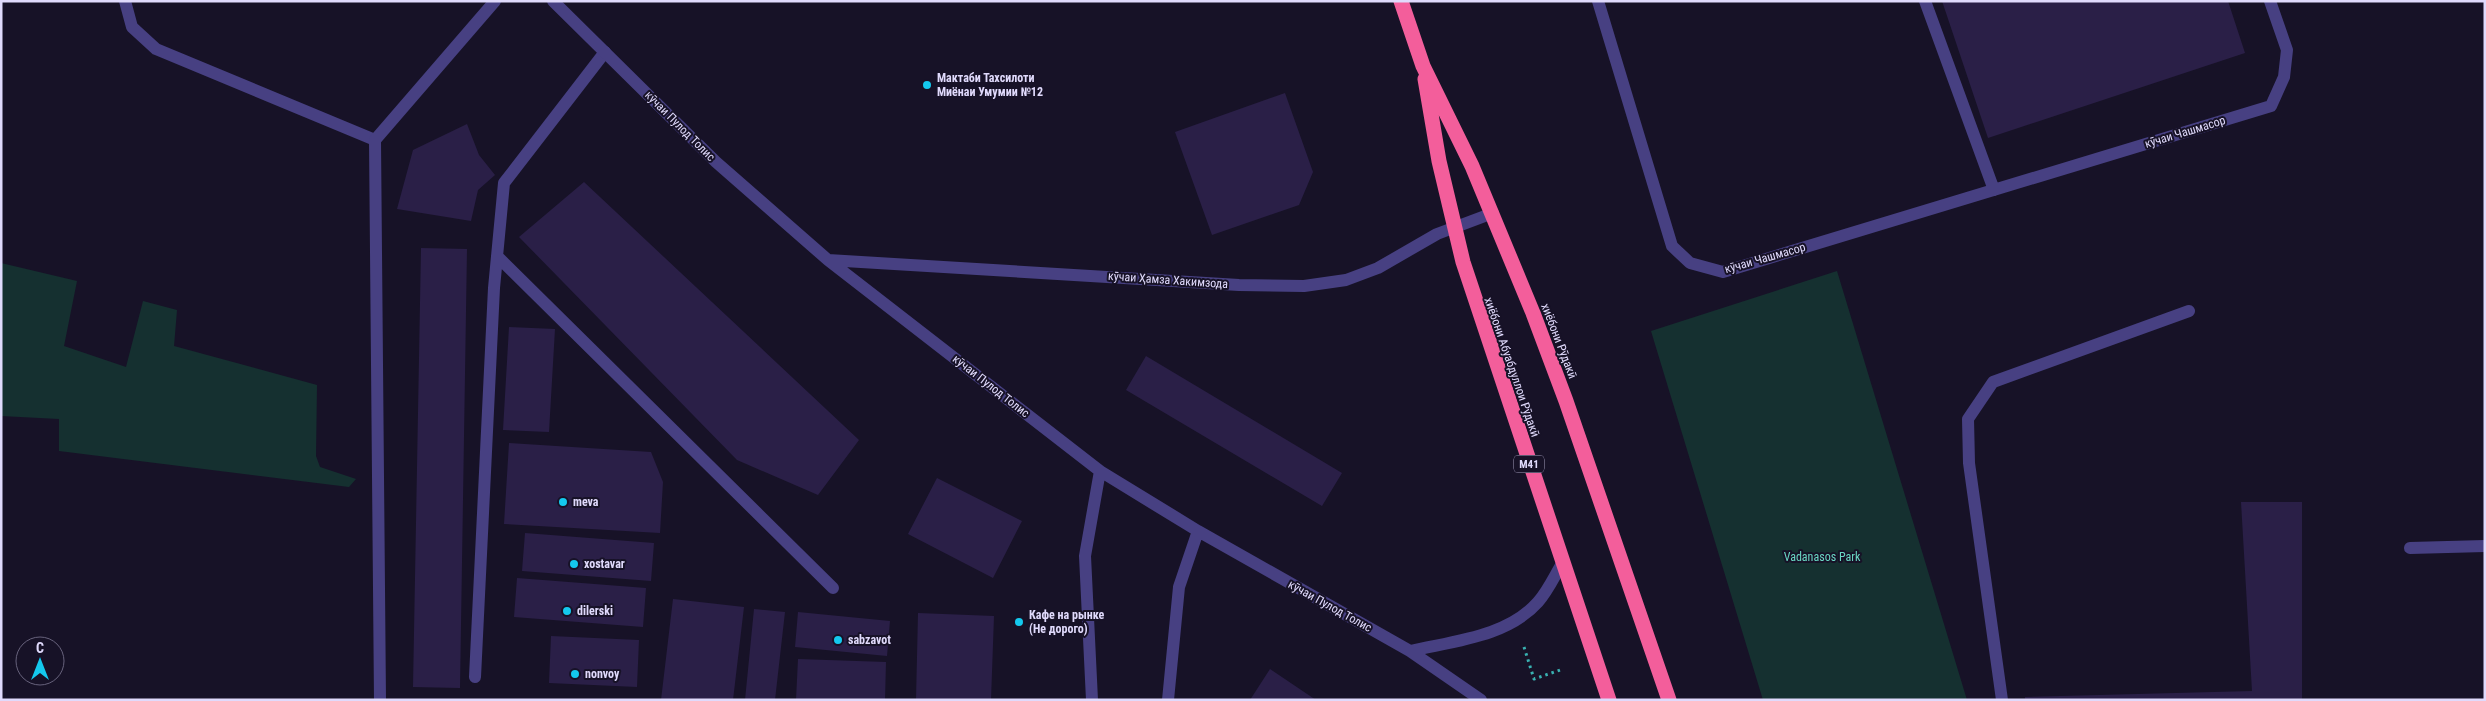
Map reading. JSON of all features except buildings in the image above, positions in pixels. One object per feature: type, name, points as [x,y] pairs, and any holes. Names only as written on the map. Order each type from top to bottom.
[{"type":"highway","name":"хиёбони Рӯдакӣ","points":[[1401,1],[1423,66],[1451,119],[1493,213],[1566,400],[1669,700]]},
{"type":"highway","name":"хиёбони Абуабдуллои Рӯдакӣ","points":[[1423,66],[1439,161],[1474,301],[1610,700]]},
{"type":"street","points":[[125,1],[132,27],[156,49],[374,140]]},
{"type":"street","points":[[380,700],[374,140],[495,1]]},
{"type":"street","name":"кӯчаи Пулод Толис","points":[[553,1],[716,162],[828,260],[1100,471],[1198,531],[1410,651],[1481,700]]},
{"type":"street","name":"кӯчаи Чашмасор","points":[[1598,1],[1672,246],[1690,263],[1723,272],[2271,106],[2284,77],[2287,50],[2270,1]]},
{"type":"street","points":[[1925,1],[1994,190]]},
{"type":"street","points":[[474,677],[497,256],[504,182],[605,52]]},
{"type":"street","name":"кӯчаи Ҳамза Хакимзода","points":[[828,260],[1239,285],[1304,286],[1346,280],[1378,268],[1417,245],[1454,227],[1493,213]]},
{"type":"street","points":[[497,256],[833,588]]},
{"type":"street","points":[[2002,700],[1969,463],[1968,419],[1993,382],[2189,311]]},
{"type":"street","points":[[1092,700],[1085,556],[1100,471]]},
{"type":"street","points":[[1168,700],[1178,587],[1198,531]]},
{"type":"street","points":[[2410,548],[2485,546]]},
{"type":"street","points":[[1410,651],[1482,634],[1516,620],[1539,600],[1563,562]]},
{"type":"path","points":[[1523,642],[1534,679],[1563,669]]},
{"type":"green space","points":[[1,263],[77,281],[64,346],[126,367],[143,301],[177,310],[174,346],[317,385],[316,456],[320,467],[356,479],[349,487],[59,451],[59,419],[1,416]]},
{"type":"green space","name":"Vadanasos Park","points":[[1837,271],[1967,700],[1763,700],[1651,331]]},
{"type":"place","name":"Мактаби Тахсилоти Миёнаи Умумии №12","points":[[927,85]]},
{"type":"place","name":"meva","points":[[563,502]]},
{"type":"place","name":"xostavar","points":[[574,564]]},
{"type":"place","name":"dilerski","points":[[567,611]]},
{"type":"place","name":"Кафе на рынке (Не дорого)","points":[[1019,622]]},
{"type":"place","name":"sabzavot","points":[[838,640]]},
{"type":"place","name":"nonvoy","points":[[575,674]]}]
